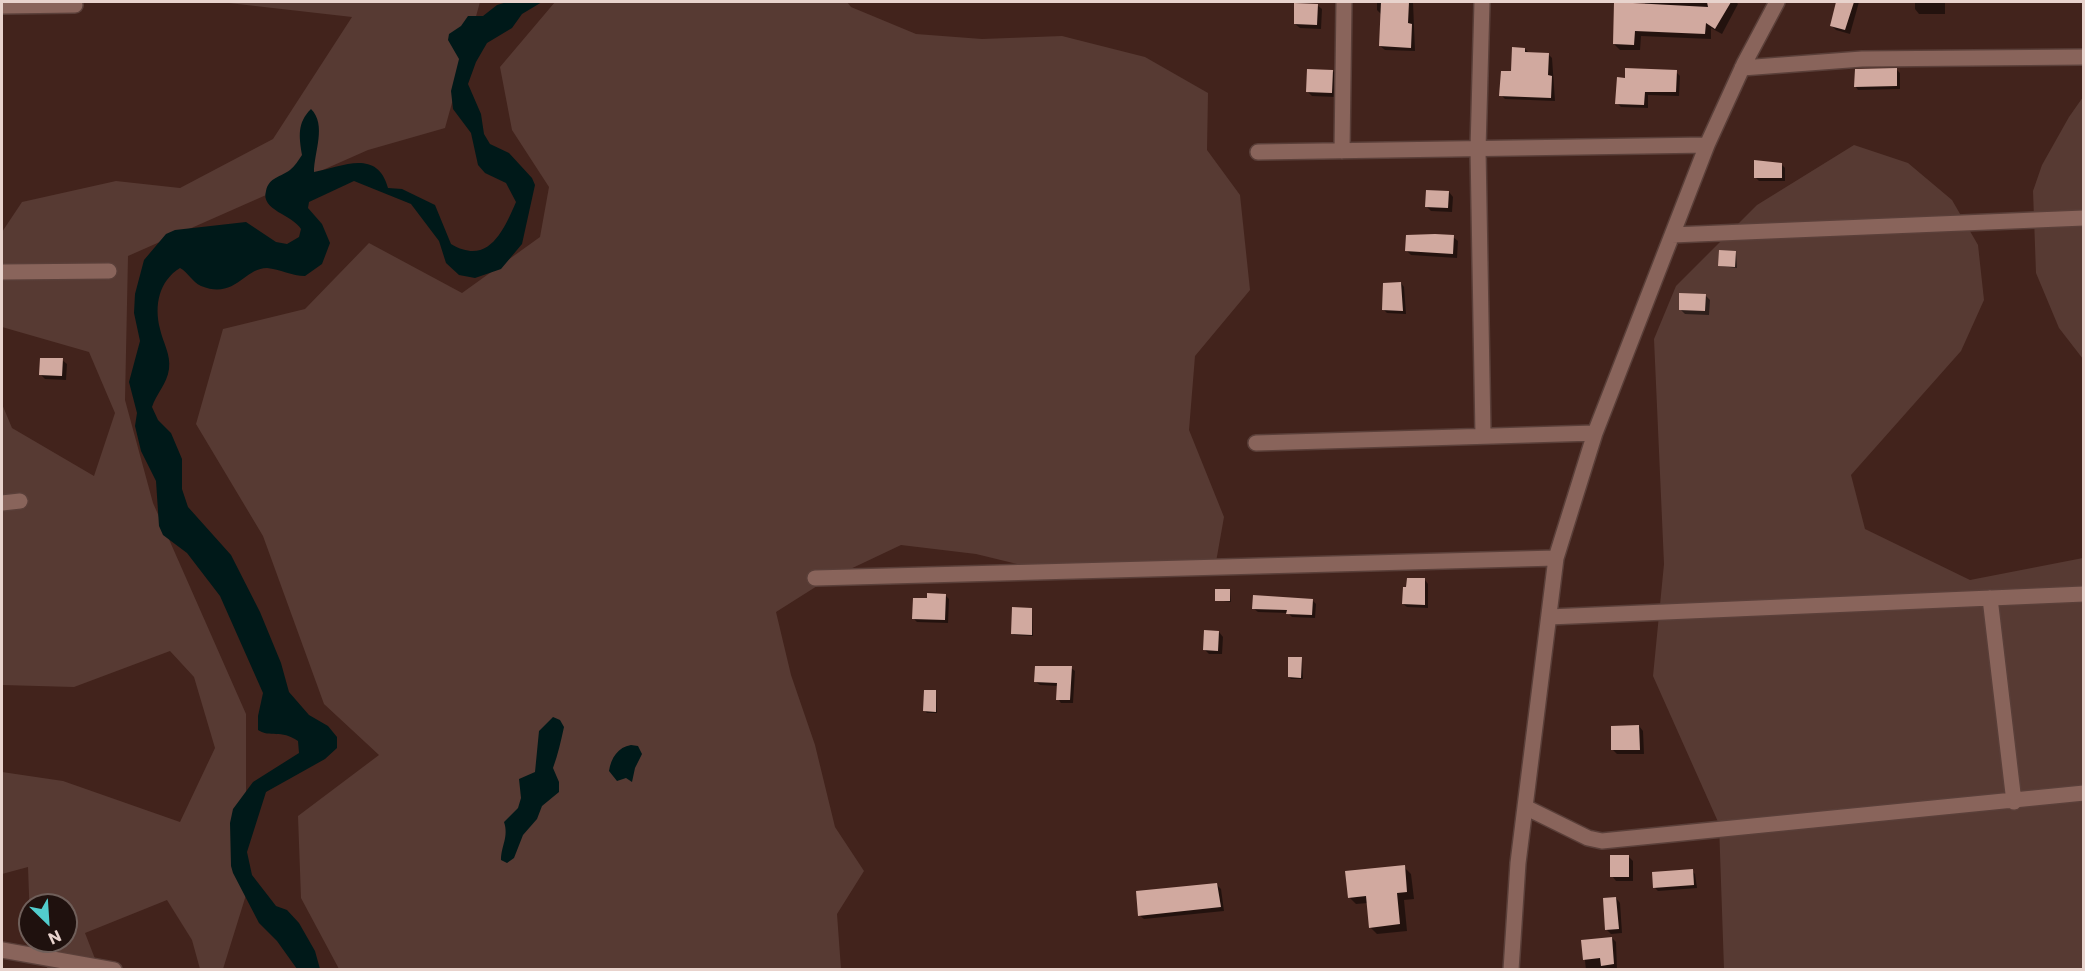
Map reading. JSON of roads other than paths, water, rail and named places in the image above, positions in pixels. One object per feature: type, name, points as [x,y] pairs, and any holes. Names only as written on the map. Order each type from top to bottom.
[{"type":"street","points":[[1342,151],[1344,2]]},
{"type":"street","points":[[1482,2],[1478,148],[1484,435]]},
{"type":"street","points":[[1511,969],[1518,863],[1556,558],[1595,433],[1707,145],[1742,68],[1777,2]]},
{"type":"street","points":[[2,6],[75,5]]},
{"type":"street","points":[[1742,68],[1862,59],[2084,57]]},
{"type":"street","points":[[1258,152],[1707,145]]},
{"type":"street","points":[[1672,235],[2084,218]]},
{"type":"street","points":[[2,272],[109,272]]},
{"type":"street","points":[[1256,443],[1595,433]]},
{"type":"street","points":[[2,503],[20,501]]},
{"type":"street","points":[[815,578],[1556,558]]},
{"type":"street","points":[[1549,617],[2084,594]]},
{"type":"street","points":[[1990,598],[2014,802]]},
{"type":"street","points":[[1525,807],[1588,838],[1602,841],[2014,802],[2084,793]]},
{"type":"street","points":[[2,950],[114,969]]},
{"type":"water","points":[[507,2],[542,2],[522,14],[512,28],[487,43],[476,62],[468,84],[481,114],[484,134],[490,144],[509,153],[532,178],[535,185],[522,244],[501,269],[475,278],[459,275],[446,263],[439,241],[411,204],[354,181],[309,202],[308,208],[322,224],[330,243],[322,264],[305,276],[267,268],[259,269],[231,286],[213,289],[201,286],[180,268],[167,280],[158,303],[158,320],[168,353],[169,369],[152,407],[158,420],[171,433],[182,459],[182,489],[188,507],[231,555],[260,612],[281,663],[289,692],[309,715],[328,726],[337,737],[337,748],[325,759],[266,792],[247,852],[252,875],[276,906],[287,910],[299,923],[315,951],[320,969],[297,969],[277,941],[259,923],[233,873],[230,823],[233,809],[253,782],[299,753],[298,741],[286,735],[258,730],[258,716],[263,693],[220,596],[187,553],[163,535],[159,526],[156,481],[141,451],[135,426],[137,413],[129,382],[140,341],[134,313],[135,294],[144,260],[166,234],[175,230],[246,222],[276,242],[287,244],[299,237],[301,229],[297,224],[272,208],[265,198],[270,183],[290,170],[302,155],[300,130],[303,119],[311,109],[316,115],[319,131],[314,172],[347,164],[367,164],[376,168],[383,176],[388,188],[402,189],[435,205],[451,244],[464,250],[475,251],[493,242],[506,224],[516,202],[506,183],[485,173],[478,165],[471,133],[453,109],[451,91],[459,59],[448,40],[449,34],[461,26],[468,16],[483,16],[497,5]]},
{"type":"water","points":[[553,717],[560,720],[564,727],[553,768],[559,782],[559,792],[542,806],[537,819],[523,835],[514,858],[507,863],[501,860],[506,832],[504,822],[518,808],[521,798],[519,779],[535,772],[539,731]]},
{"type":"water","points":[[631,745],[638,746],[642,754],[635,768],[632,782],[626,778],[617,781],[609,771],[611,762],[619,751]]}]
